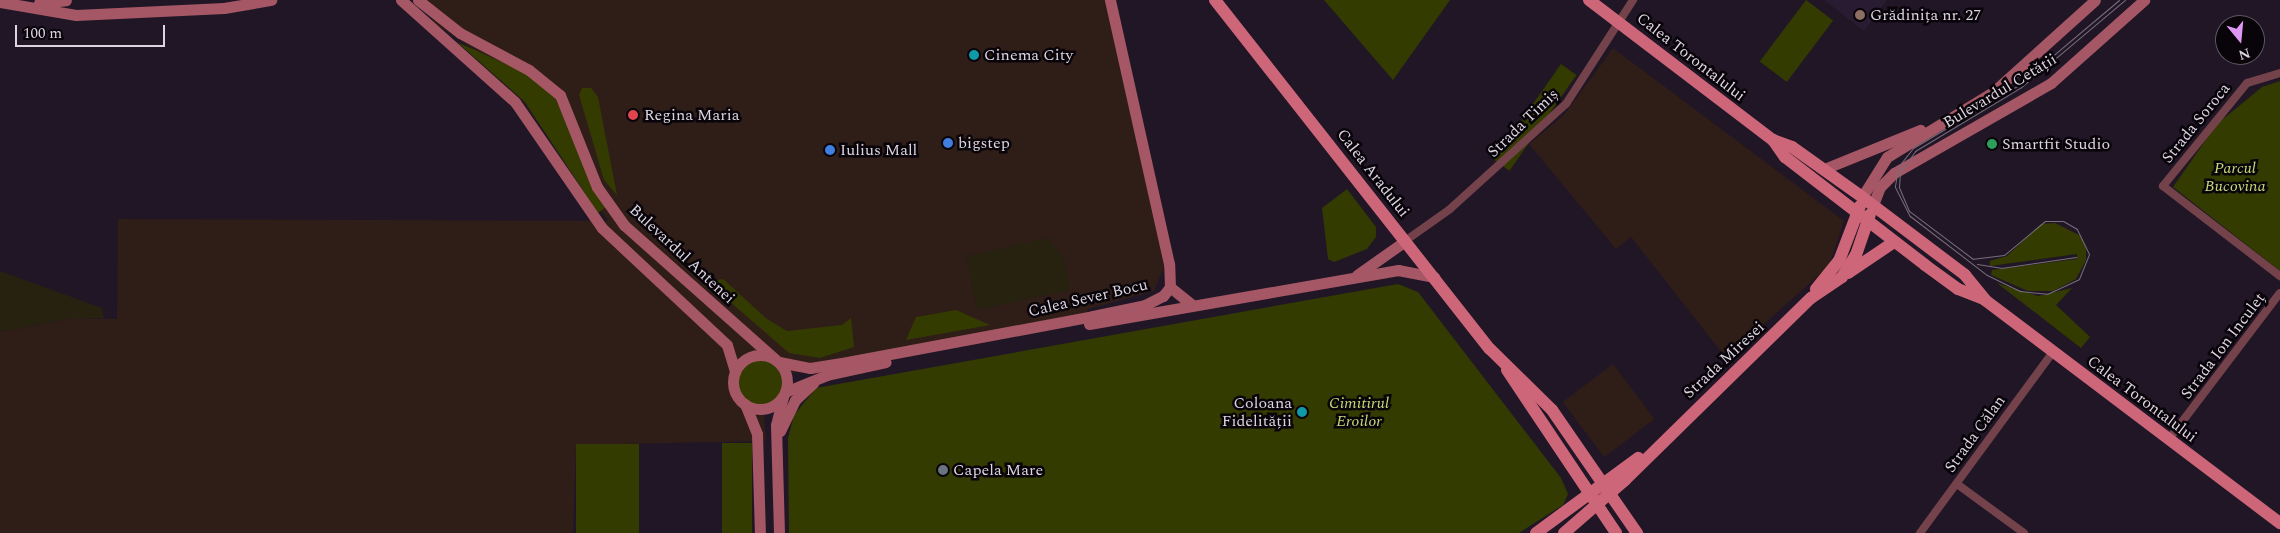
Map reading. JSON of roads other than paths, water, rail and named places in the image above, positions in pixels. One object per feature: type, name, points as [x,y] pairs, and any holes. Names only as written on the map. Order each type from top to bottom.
[{"type":"main road","points":[[30,5],[66,0]]},
{"type":"main road","points":[[0,2],[30,5],[76,15],[224,8],[271,0]]},
{"type":"main road","points":[[401,0],[514,102],[602,228],[727,345],[735,374],[736,392],[744,403],[757,434],[760,533]]},
{"type":"main road","name":"Bulevardul Antenei","points":[[418,0],[460,33],[529,70],[560,95],[597,187],[624,225],[777,361]]},
{"type":"main road","name":"Calea Sever Bocu","points":[[777,361],[818,367],[1093,316],[1145,305],[1163,296],[1170,287],[1168,257],[1110,0]]},
{"type":"main road","name":"Calea Aradului","points":[[1215,0],[1505,365],[1616,533]]},
{"type":"main road","name":"Calea Torontalului","points":[[1589,0],[1773,140],[1785,157],[1894,242],[1958,289],[1986,300]]},
{"type":"main road","name":"Bulevardul Cetății","points":[[1862,197],[1887,157],[1948,123],[2004,84],[2095,0]]},
{"type":"main road","name":"Bulevardul Cetății","points":[[1873,205],[1882,184],[1894,173],[2051,84],[2144,0]]},
{"type":"main road","points":[[1824,169],[1912,132],[1948,123]]},
{"type":"main road","name":"Calea Torontalului","points":[[1773,140],[1792,147],[1873,205],[1965,275],[1986,300],[2280,523]]},
{"type":"main road","name":"Strada Miresei","points":[[1564,533],[1598,504],[1608,488],[1659,444],[1811,298],[1839,261],[1858,213],[1862,197]]},
{"type":"main road","name":"Strada Miresei","points":[[1811,298],[1842,277],[1856,255],[1873,205]]},
{"type":"main road","points":[[1348,278],[1405,241]]},
{"type":"main road","points":[[1842,277],[1894,242]]},
{"type":"main road","name":"Calea Sever Bocu","points":[[784,393],[822,376],[1192,305],[1404,270],[1434,277]]},
{"type":"main road","points":[[1170,287],[1192,305]]},
{"type":"main road","points":[[735,374],[752,356],[777,361],[787,376],[777,439],[779,533]]},
{"type":"main road","name":"Calea Aradului","points":[[1505,365],[1552,410],[1608,488],[1637,533]]},
{"type":"main road","points":[[777,439],[795,400],[822,376]]},
{"type":"main road","points":[[744,403],[766,408],[784,393]]},
{"type":"main road","name":"Strada Miresei","points":[[1536,533],[1591,493],[1608,488]]},
{"type":"street","name":"Strada Timiș","points":[[1405,241],[1491,174],[1566,104],[1633,0]]},
{"type":"street","name":"Strada Soroca","points":[[2280,73],[2247,83],[2163,186],[2280,276]]},
{"type":"street","name":"Strada Ion Inculeț","points":[[2169,439],[2280,293]]},
{"type":"street","name":"Strada Călan","points":[[1920,533],[2053,352]]},
{"type":"street","points":[[1957,484],[2024,533]]},
{"type":"tram line","points":[[2119,0],[2017,86],[1913,148],[1898,167],[1895,187],[1910,216],[1987,275],[2020,291],[2047,294],[2079,279],[2089,254],[2077,229],[2063,221],[2045,221],[2004,255],[1973,259],[1909,211],[1899,187],[1900,172],[1915,151],[2020,88],[2125,0]]},
{"type":"tram line","points":[[1977,264],[2001,268],[2076,257]]},
{"type":"place","name":"Grădinița nr. 27","points":[[1860,15]]},
{"type":"place","name":"Cinema City","points":[[974,55]]},
{"type":"place","name":"Regina Maria","points":[[633,115]]},
{"type":"place","name":"bigstep","points":[[948,143]]},
{"type":"place","name":"Smartfit Studio","points":[[1992,144]]},
{"type":"place","name":"Iulius Mall","points":[[830,150]]},
{"type":"place","name":"Coloana Fidelității","points":[[1302,412]]},
{"type":"place","name":"Capela Mare","points":[[943,470]]},
{"type":"park label","name":"Parcul Bucovina","points":[[2235,177]]},
{"type":"park label","name":"Cimitirul Eroilor","points":[[1359,412]]}]
